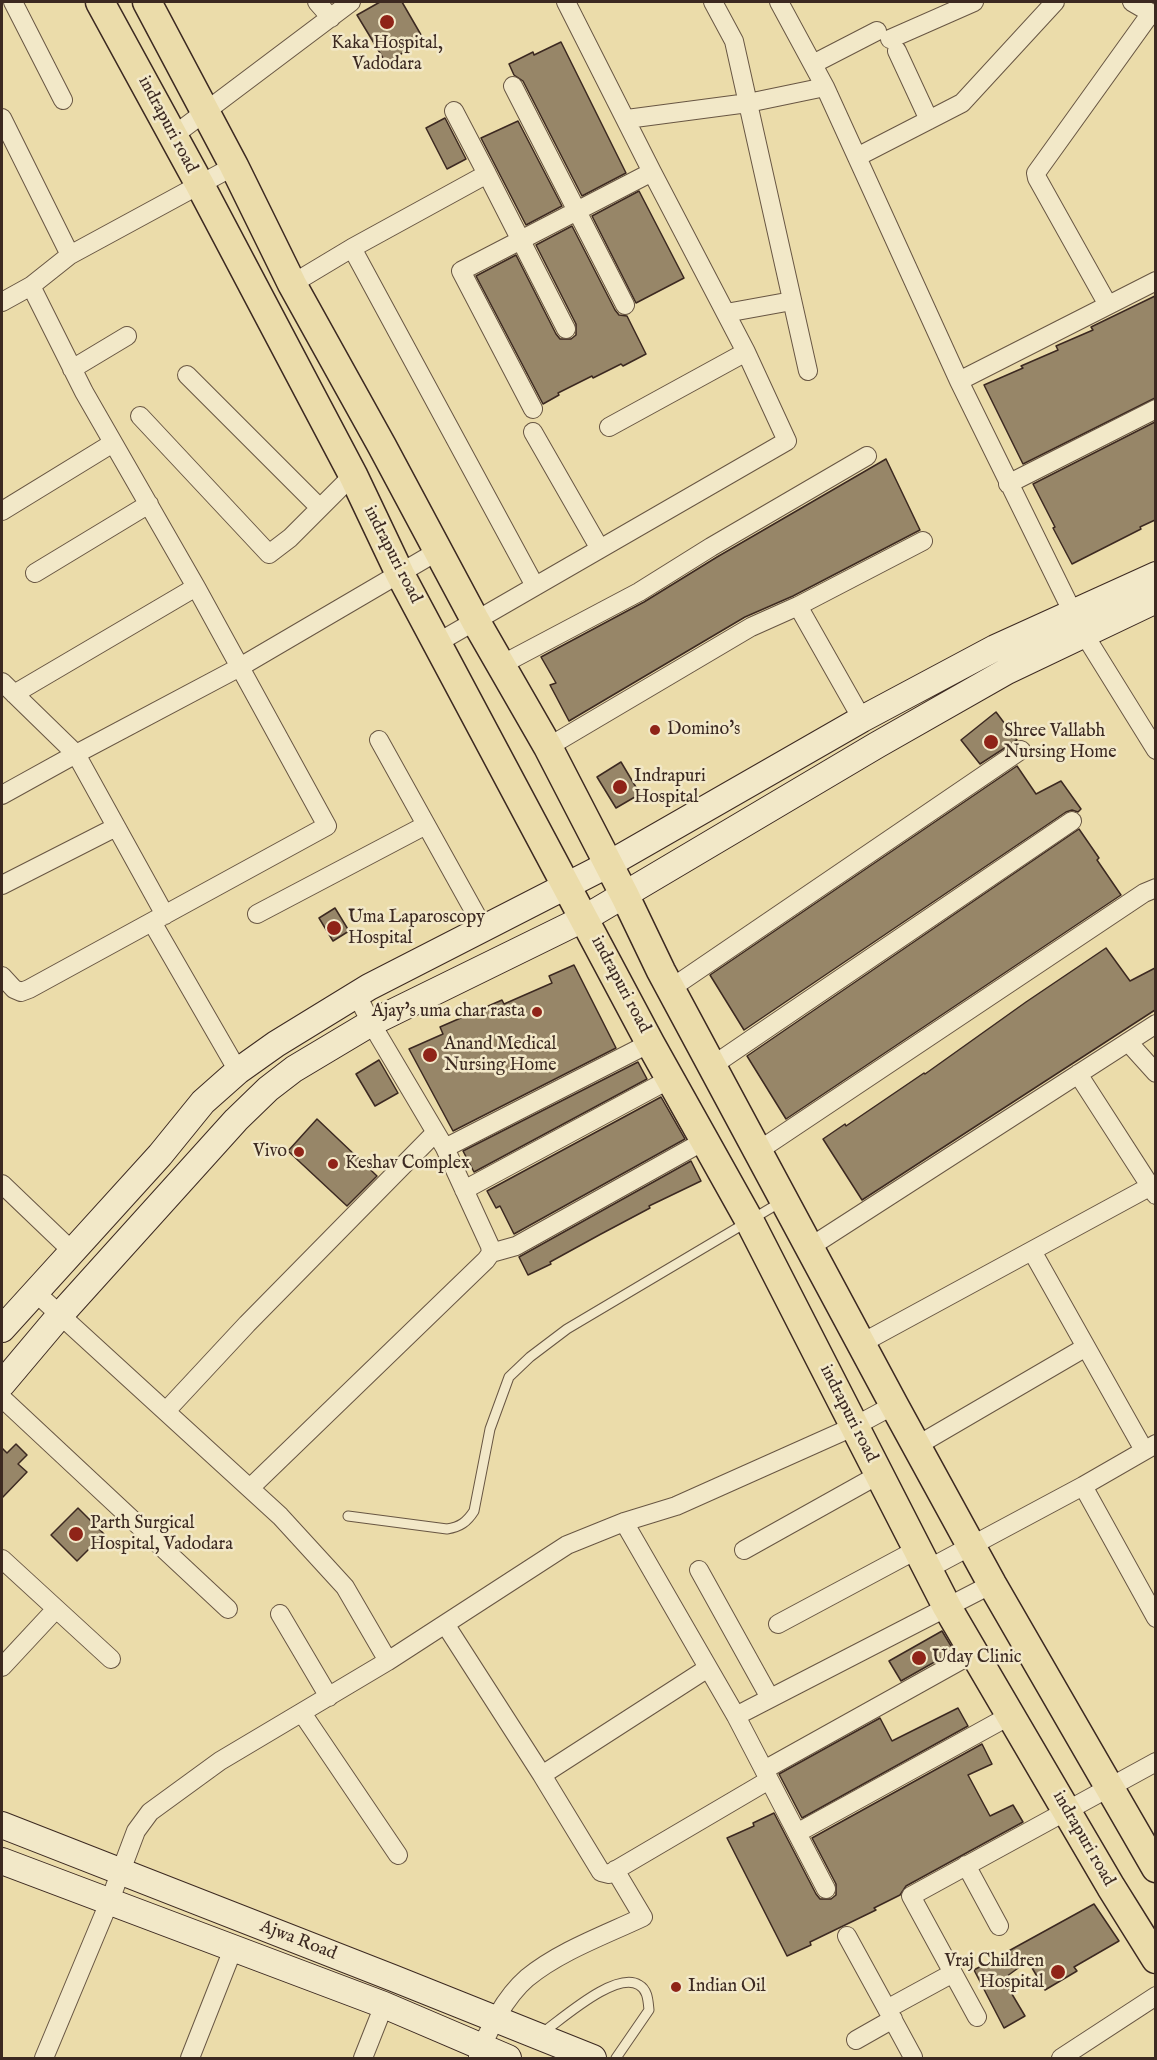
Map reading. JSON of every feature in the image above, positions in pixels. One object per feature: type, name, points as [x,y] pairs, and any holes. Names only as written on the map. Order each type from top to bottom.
[{"type":"main road","name":"indrapuri road","points":[[100,2],[200,185],[353,475],[400,574],[650,1043],[748,1220],[947,1607],[1155,1959]]},
{"type":"main road","points":[[147,2],[234,166],[292,284],[475,620],[548,747],[609,864],[670,989],[894,1405],[918,1445],[992,1584],[1155,1868]]},
{"type":"street","points":[[13,2],[63,100]]},
{"type":"street","points":[[317,2],[331,18]]},
{"type":"street","points":[[173,135],[351,2]]},
{"type":"street","points":[[437,643],[787,441],[746,352],[566,2]]},
{"type":"street","points":[[713,2],[734,41],[808,371]]},
{"type":"street","points":[[779,2],[825,87],[958,381],[1078,624],[1155,750]]},
{"type":"street","points":[[813,64],[888,41],[974,2]]},
{"type":"street","points":[[1108,305],[1036,173],[1153,15],[1132,2]]},
{"type":"street","points":[[857,157],[962,103],[1046,6]]},
{"type":"street","points":[[888,41],[929,120]]},
{"type":"street","points":[[513,86],[625,305]]},
{"type":"street","points":[[627,119],[748,103],[825,87]]},
{"type":"street","points":[[454,111],[566,329]]},
{"type":"street","points":[[2,118],[70,255]]},
{"type":"street","points":[[2,302],[31,286],[70,255],[234,166]]},
{"type":"street","points":[[533,409],[461,271],[652,172]]},
{"type":"street","points":[[292,284],[352,248],[487,174]]},
{"type":"street","points":[[352,248],[535,586]]},
{"type":"street","points":[[958,381],[1155,281]]},
{"type":"street","points":[[2,976],[14,989],[21,992],[29,989],[327,826],[196,587],[72,369],[31,286]]},
{"type":"street","points":[[726,313],[792,301]]},
{"type":"street","points":[[72,369],[127,336]]},
{"type":"street","points":[[609,427],[746,352]]},
{"type":"street","points":[[187,375],[320,508]]},
{"type":"street","points":[[1008,484],[1155,409]]},
{"type":"street","points":[[141,416],[269,554],[290,538],[353,475]]},
{"type":"street","points":[[533,432],[600,549]]},
{"type":"street","points":[[2,511],[113,443]]},
{"type":"street","points":[[501,665],[639,592],[867,456]]},
{"type":"street","points":[[35,573],[149,504]]},
{"type":"street","points":[[548,747],[751,627],[798,606],[923,541]]},
{"type":"street","points":[[2,795],[240,667],[438,551]]},
{"type":"street","points":[[2,1384],[61,1314],[236,1120],[268,1089],[294,1069],[371,1023],[625,896],[987,682],[1155,575]]},
{"type":"street","points":[[196,587],[8,688],[75,754],[116,827],[158,918],[238,1071]]},
{"type":"street","points":[[5,1317],[36,1292],[160,1155],[203,1102],[238,1071],[276,1044],[357,995],[568,887],[862,719],[995,648],[1155,600]]},
{"type":"street","points":[[798,606],[862,719]]},
{"type":"street","points":[[379,740],[484,929]]},
{"type":"street","points":[[670,989],[1021,750]]},
{"type":"street","points":[[712,1066],[1072,821]]},
{"type":"street","points":[[257,914],[426,825]]},
{"type":"street","points":[[2,885],[116,827]]},
{"type":"street","points":[[758,1151],[1144,893],[1155,888]]},
{"type":"street","points":[[357,995],[371,1023],[445,1148],[490,1246],[491,1254]]},
{"type":"street","points":[[810,1247],[1155,1024]]},
{"type":"street","points":[[1128,1042],[1155,1073]]},
{"type":"street","points":[[445,1148],[650,1043]]},
{"type":"street","points":[[862,1343],[1032,1251],[1153,1191],[1078,1074]]},
{"type":"street","points":[[464,1190],[670,1078]]},
{"type":"street","points":[[166,1411],[435,1133]]},
{"type":"street","points":[[250,1488],[491,1254],[516,1246],[704,1141]]},
{"type":"street","points":[[160,1155],[186,1175]]},
{"type":"street","points":[[2,1184],[72,1251]]},
{"type":"street","points":[[778,1624],[923,1559],[972,1546],[1083,1486],[1149,1447],[1086,1347],[1032,1251]]},
{"type":"street","points":[[36,1292],[280,1516],[345,1587],[388,1661]]},
{"type":"street","points":[[918,1445],[1086,1347]]},
{"type":"street","points":[[2,1398],[228,1609]]},
{"type":"street","points":[[44,2058],[110,1900],[136,1831],[150,1812],[220,1761],[388,1661],[567,1545],[624,1522],[676,1506],[855,1426],[894,1405]]},
{"type":"street","points":[[744,1550],[880,1474]]},
{"type":"street","points":[[1083,1486],[1155,1618]]},
{"type":"street","points":[[624,1522],[736,1716],[826,1889]]},
{"type":"street","points":[[2,1559],[111,1659]]},
{"type":"street","points":[[699,1570],[770,1698]]},
{"type":"street","points":[[736,1716],[992,1584]]},
{"type":"street","points":[[2,1667],[56,1609]]},
{"type":"street","points":[[280,1614],[329,1697]]},
{"type":"street","points":[[445,1624],[601,1872],[609,1874],[766,1775],[974,1653]]},
{"type":"street","points":[[542,1775],[708,1668]]},
{"type":"street","points":[[302,1713],[398,1855]]},
{"type":"street","points":[[797,1833],[1011,1714]]},
{"type":"street","points":[[977,2017],[911,1896],[1155,1762]]},
{"type":"street","name":"Ajwa Road","points":[[2,1825],[593,2058]]},
{"type":"street","name":"Ajwa Road","points":[[2,1861],[384,2005],[479,2053],[508,2058]]},
{"type":"street","points":[[966,1865],[999,1926]]},
{"type":"street","points":[[479,2053],[496,2020],[514,1992],[526,1979],[548,1962],[643,1917],[615,1870]]},
{"type":"street","points":[[847,1936],[913,2057]]},
{"type":"street","points":[[190,2058],[233,1949]]},
{"type":"street","points":[[856,2040],[890,2014],[953,1973]]},
{"type":"street","points":[[1061,2058],[1155,1996]]},
{"type":"street","points":[[363,2058],[384,2005]]},
{"type":"lane","points":[[348,1516],[447,1529],[462,1525],[474,1511],[489,1429],[509,1377],[530,1357],[567,1329],[785,1200]]},
{"type":"lane","points":[[538,2036],[604,1989],[628,1982],[640,1985],[647,1995],[649,2010],[616,2058]]},
{"type":"building","points":[[380,2],[402,2],[424,40],[386,63],[357,15]]},
{"type":"building","points":[[561,42],[626,173],[582,196],[523,81],[514,75],[509,64]]},
{"type":"building","points":[[445,118],[466,159],[447,169],[426,128]]},
{"type":"building","points":[[518,121],[562,206],[526,225],[481,138]]},
{"type":"building","points":[[639,191],[684,278],[636,303],[592,216]]},
{"type":"building","points":[[572,226],[615,310],[619,315],[627,316],[646,354],[623,366],[621,364],[593,378],[592,376],[558,393],[559,395],[543,404],[476,276],[516,255],[556,334],[560,339],[571,339],[576,335],[576,324],[536,245]]},
{"type":"building","points":[[1155,296],[1155,398],[1023,464],[984,385],[1058,350],[1056,346],[1093,330],[1091,327]]},
{"type":"building","points":[[1155,422],[1155,520],[1072,564],[1033,484]]},
{"type":"building","points":[[886,459],[920,530],[793,596],[745,617],[569,721],[550,685],[556,683],[541,657],[644,602]]},
{"type":"building","points":[[996,712],[1017,740],[980,764],[961,740]]},
{"type":"building","points":[[621,762],[640,794],[616,808],[597,777]]},
{"type":"building","points":[[1017,766],[1036,794],[1061,781],[1081,809],[1078,812],[1072,810],[1066,812],[744,1030],[710,975]]},
{"type":"building","points":[[1079,829],[1121,895],[786,1119],[747,1056]]},
{"type":"building","points":[[335,908],[349,931],[333,941],[319,918]]},
{"type":"building","points":[[1106,948],[1130,981],[1155,968],[1155,1010],[862,1200],[823,1139],[925,1074]]},
{"type":"building","points":[[574,965],[616,1048],[453,1131],[409,1049],[443,1034],[440,1027],[502,1000],[504,1004],[552,983],[549,976]]},
{"type":"building","points":[[379,1060],[398,1093],[375,1106],[356,1074]]},
{"type":"building","points":[[638,1062],[647,1079],[474,1172],[463,1151]]},
{"type":"building","points":[[661,1097],[685,1139],[514,1234],[500,1206],[496,1208],[487,1191]]},
{"type":"building","name":"Keshav Complex","points":[[317,1119],[377,1176],[347,1206],[288,1151]]},
{"type":"building","points":[[691,1161],[701,1181],[649,1206],[650,1208],[528,1275],[519,1257]]},
{"type":"building","points":[[16,1444],[27,1455],[18,1464],[27,1472],[2,1498],[2,1448],[7,1453]]},
{"type":"building","points":[[78,1508],[104,1534],[77,1561],[51,1535]]},
{"type":"building","points":[[942,1631],[954,1651],[901,1681],[889,1661]]},
{"type":"building","points":[[958,1708],[968,1726],[802,1818],[779,1774],[880,1718],[892,1741]]},
{"type":"building","points":[[982,1744],[992,1764],[968,1775],[990,1816],[1013,1805],[1023,1822],[906,1886],[900,1895],[874,1908],[876,1910],[810,1942],[811,1945],[787,1956],[727,1838],[754,1826],[753,1823],[774,1813],[816,1894],[820,1899],[831,1899],[836,1895],[836,1884],[812,1838]]},
{"type":"building","points":[[1094,1904],[1119,1941],[1074,1967],[1077,1971],[1045,1990],[1028,1961],[1003,1979],[1025,2016],[1004,2028],[974,1970]]},
{"type":"place","name":"Kaka Hospital, Vadodara","points":[[387,22]]},
{"type":"place","name":"Domino's","points":[[655,730]]},
{"type":"place","name":"Shree Vallabh Nursing Home","points":[[991,742]]},
{"type":"place","name":"Indrapuri Hospital","points":[[620,787]]},
{"type":"place","name":"Uma Laparoscopy Hospital","points":[[334,928]]},
{"type":"place","name":"Ajay's uma char rasta","points":[[537,1012]]},
{"type":"place","name":"Anand Medical Nursing Home","points":[[430,1055]]},
{"type":"place","name":"Vivo","points":[[299,1152]]},
{"type":"place","name":"Keshav Complex","points":[[333,1164]]},
{"type":"place","name":"Parth Surgical Hospital, Vadodara","points":[[76,1534]]},
{"type":"place","name":"Uday Clinic","points":[[919,1658]]},
{"type":"place","name":"Vraj Children Hospital","points":[[1058,1972]]},
{"type":"place","name":"Indian Oil","points":[[676,1987]]}]
